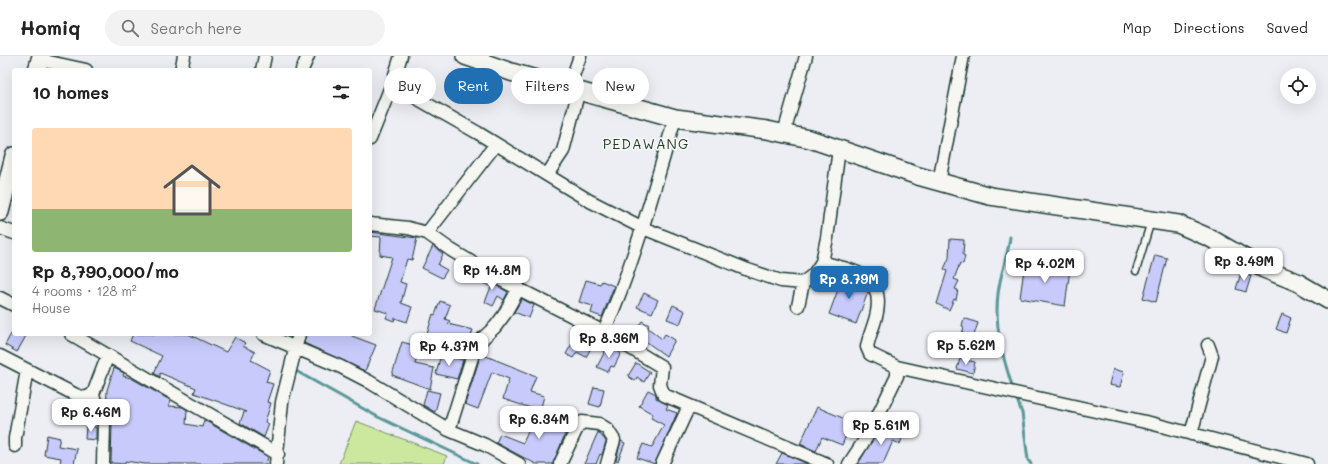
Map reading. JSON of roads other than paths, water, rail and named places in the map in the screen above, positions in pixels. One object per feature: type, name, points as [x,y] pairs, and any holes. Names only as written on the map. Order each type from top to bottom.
[{"type":"street","points":[[181,68],[184,56]]},
{"type":"street","points":[[262,68],[265,56]]},
{"type":"street","points":[[303,68],[308,56]]},
{"type":"street","points":[[397,68],[401,56]]},
{"type":"street","points":[[465,56],[511,72]]},
{"type":"street","points":[[578,68],[580,56]]},
{"type":"street","points":[[939,182],[963,56]]},
{"type":"street","points":[[784,133],[803,57]]},
{"type":"street","points":[[39,62],[74,68]]},
{"type":"street","points":[[584,92],[675,118],[784,133],[839,149],[918,176],[990,196],[1178,224],[1210,238],[1264,269],[1297,282],[1328,300]]},
{"type":"street","points":[[372,134],[384,104]]},
{"type":"street","points":[[427,104],[588,200],[643,228],[748,270],[781,281],[803,284]]},
{"type":"street","points":[[547,175],[563,151],[571,104]]},
{"type":"street","points":[[604,332],[623,289],[643,228],[675,118]]},
{"type":"street","points":[[427,233],[496,144]]},
{"type":"street","points":[[798,306],[803,284],[814,274],[822,262],[827,238],[839,149]]},
{"type":"street","points":[[0,212],[12,164]]},
{"type":"street","points":[[372,224],[408,228],[427,233],[457,254],[501,280],[604,332],[662,367],[660,385],[664,395],[826,464]]},
{"type":"street","points":[[0,228],[12,232]]},
{"type":"street","points":[[822,262],[872,281],[879,294],[877,312],[867,347],[870,354],[897,366],[998,390],[1086,408],[1307,464]]},
{"type":"street","points":[[449,430],[474,351],[483,338],[495,327],[504,315],[519,288]]},
{"type":"street","points":[[0,298],[12,304]]},
{"type":"street","points":[[75,336],[277,459],[282,402],[298,336]]},
{"type":"street","points":[[268,336],[368,381],[449,430],[485,445],[519,464]]},
{"type":"street","points":[[1191,434],[1212,356],[1208,346]]},
{"type":"street","points":[[0,356],[76,395],[85,398],[92,394],[108,355]]},
{"type":"street","points":[[849,464],[870,432],[897,376],[897,366]]},
{"type":"street","points":[[15,446],[15,438],[27,370]]},
{"type":"street","points":[[92,394],[99,416],[104,424],[103,464]]},
{"type":"street","points":[[662,464],[689,406]]},
{"type":"street","points":[[560,464],[577,428],[582,422],[590,422],[607,429],[614,440],[607,464]]},
{"type":"lane","points":[[1136,271],[1152,220]]},
{"type":"waterway","points":[[1010,237],[999,287],[997,318],[1000,342],[1013,389]]},
{"type":"waterway","points":[[296,371],[378,417],[477,464]]},
{"type":"waterway","points":[[1016,397],[1022,413],[1028,460],[1031,464]]},
{"type":"district","name":"PEDAWANG","points":[[646,143]]}]
